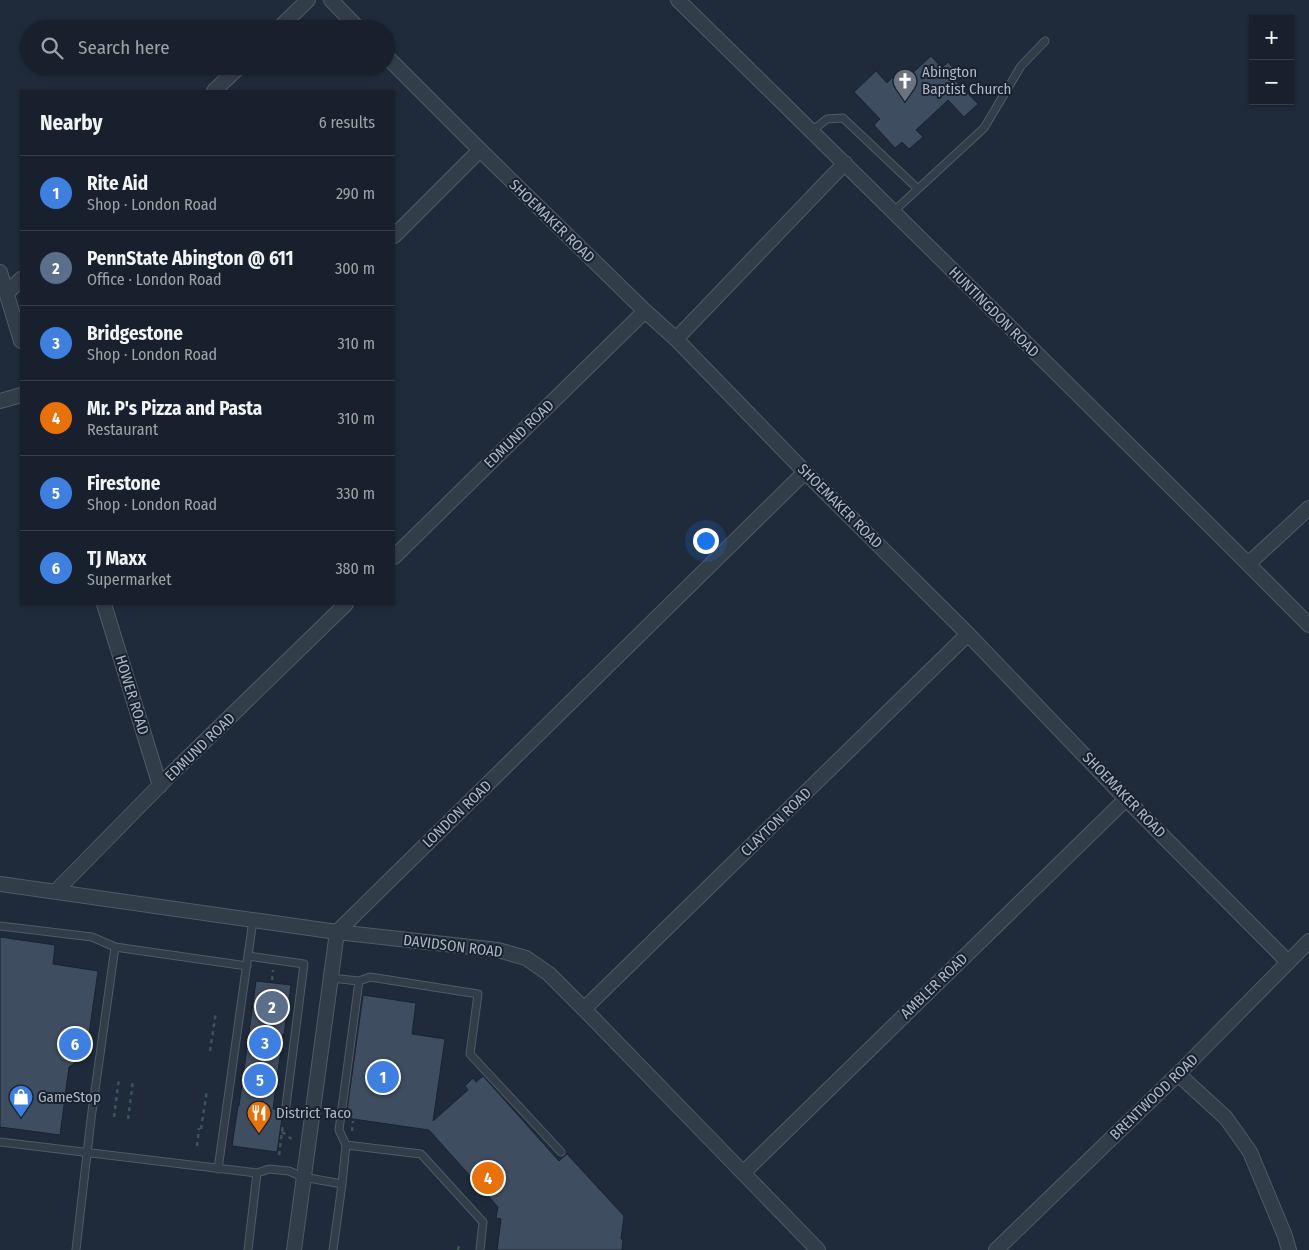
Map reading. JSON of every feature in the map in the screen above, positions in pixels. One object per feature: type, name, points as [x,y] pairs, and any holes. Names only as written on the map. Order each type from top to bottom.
[{"type":"street","points":[[287,20],[308,0]]},
{"type":"street","points":[[331,0],[350,20]]},
{"type":"street","name":"HUNTINGDON ROAD","points":[[678,0],[845,163],[1309,624]]},
{"type":"street","name":"SHOEMAKER ROAD","points":[[395,65],[645,311],[676,339],[968,634],[1126,799],[1288,962]]},
{"type":"street","points":[[215,90],[231,75]]},
{"type":"street","points":[[395,235],[480,150]]},
{"type":"street","points":[[676,339],[845,163]]},
{"type":"street","points":[[0,272],[20,338]]},
{"type":"street","points":[[7,293],[20,280]]},
{"type":"street","name":"EDMUND ROAD","points":[[395,556],[645,311]]},
{"type":"street","points":[[0,401],[20,395]]},
{"type":"street","name":"LONDON ROAD","points":[[337,932],[806,472]]},
{"type":"street","points":[[1248,564],[1309,508]]},
{"type":"street","name":"HOWER ROAD","points":[[104,605],[160,786]]},
{"type":"street","name":"EDMUND ROAD","points":[[56,892],[160,786],[345,605]]},
{"type":"street","name":"CLAYTON ROAD","points":[[584,1009],[968,634]]},
{"type":"street","name":"AMBLER ROAD","points":[[742,1173],[1126,799]]},
{"type":"street","name":"DAVIDSON ROAD","points":[[0,884],[337,932],[498,950],[526,958],[549,974],[818,1250]]},
{"type":"street","points":[[294,1250],[337,932]]},
{"type":"street","name":"BRENTWOOD ROAD","points":[[996,1250],[1178,1074],[1309,941]]},
{"type":"street","points":[[1178,1074],[1226,1118],[1250,1152],[1289,1250]]},
{"type":"lane","points":[[893,212],[984,128],[1021,66],[1045,41]]},
{"type":"lane","points":[[812,131],[827,119],[843,118],[918,189]]},
{"type":"lane","points":[[218,1169],[253,920]]},
{"type":"lane","points":[[0,926],[92,937],[114,948],[247,966]]},
{"type":"lane","points":[[76,1250],[114,948]]},
{"type":"lane","points":[[248,956],[304,964],[285,1114]]},
{"type":"lane","points":[[330,978],[359,981],[370,977],[478,994],[470,1054],[562,1152]]},
{"type":"lane","points":[[333,1250],[346,1145],[339,1130],[359,981]]},
{"type":"lane","points":[[0,1142],[258,1173],[269,1168],[288,1171],[303,1177],[342,1184]]},
{"type":"lane","points":[[346,1145],[421,1154],[483,1222],[480,1250]]},
{"type":"lane","points":[[248,1250],[258,1173]]},
{"type":"path","points":[[210,1051],[216,1012]]},
{"type":"path","points":[[114,1117],[119,1078]]},
{"type":"path","points":[[128,1119],[133,1080]]},
{"type":"path","points":[[197,1146],[207,1090]]},
{"type":"path","points":[[279,1155],[285,1114]]},
{"type":"path","points":[[282,1132],[293,1140]]},
{"type":"path","points":[[458,1250],[459,1246]]},
{"type":"building","name":"Abington Baptist Church","points":[[931,56],[942,68],[948,62],[959,74],[954,79],[978,104],[964,117],[948,100],[916,130],[923,137],[909,149],[902,142],[895,148],[874,125],[880,119],[854,92],[876,71],[887,83],[894,76],[902,83]]},
{"type":"building","points":[[0,937],[55,945],[53,964],[98,971],[86,1055],[69,1067],[60,1135],[0,1127]]},
{"type":"building","points":[[256,981],[291,985],[273,1109],[280,1110],[282,1118],[277,1152],[232,1146]]},
{"type":"building","points":[[363,995],[416,1003],[412,1034],[445,1039],[433,1121],[468,1090],[465,1086],[473,1078],[476,1082],[483,1076],[559,1161],[567,1154],[624,1216],[621,1239],[623,1239],[622,1250],[497,1250],[501,1219],[496,1218],[498,1207],[429,1130],[346,1118]]},
{"type":"place","name":"Abington Baptist Church","points":[[905,102]]},
{"type":"place","name":"PennState Abington @ 611","points":[[272,1007]]},
{"type":"place","name":"Bridgestone","points":[[265,1043]]},
{"type":"place","name":"TJ Maxx","points":[[75,1044]]},
{"type":"place","name":"Rite Aid","points":[[383,1077]]},
{"type":"place","name":"Firestone","points":[[260,1080]]},
{"type":"place","name":"GameStop","points":[[21,1118]]},
{"type":"place","name":"District Taco","points":[[259,1134]]},
{"type":"place","name":"Mr. P's Pizza and Pasta","points":[[488,1178]]}]
